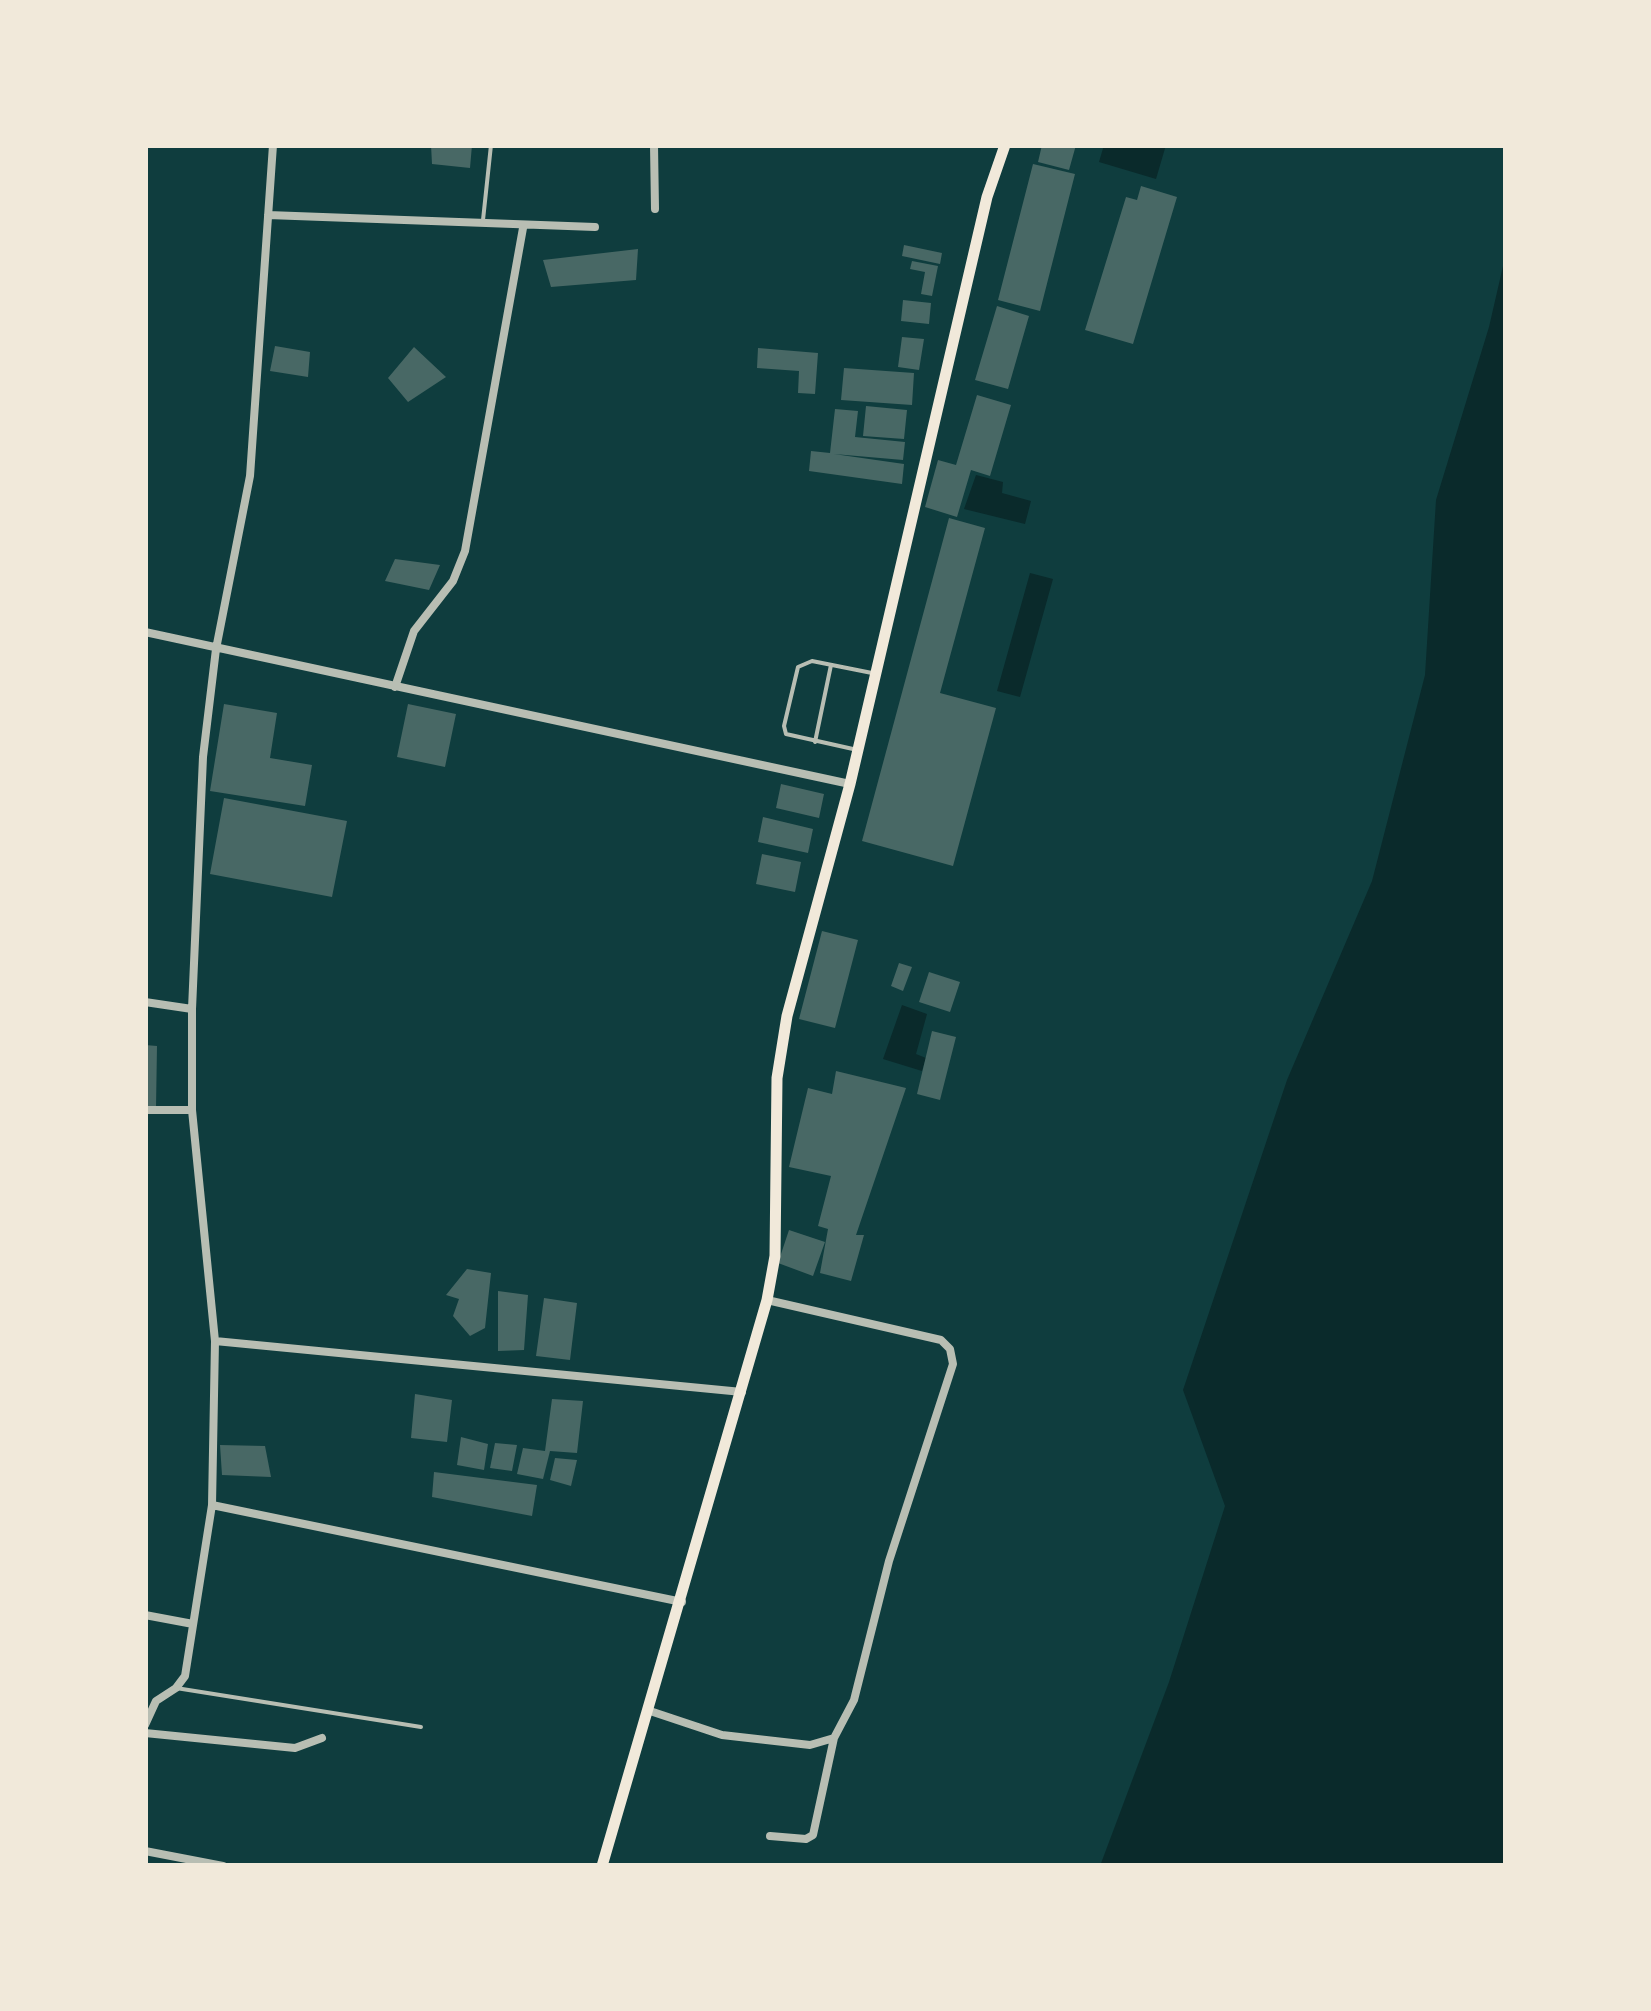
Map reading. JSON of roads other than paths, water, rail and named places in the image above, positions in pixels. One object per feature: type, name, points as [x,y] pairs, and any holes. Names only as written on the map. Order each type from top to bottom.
[{"type":"main road","points":[[602,1866],[767,1300],[774,1256],[776,1078],[786,1016],[850,784],[987,197],[1006,145]]},
{"type":"street","points":[[273,145],[250,476],[216,649],[203,758],[192,1008],[192,1110],[214,1341],[212,1505],[186,1676],[156,1701],[145,1729],[294,1748],[322,1738]]},
{"type":"street","points":[[654,145],[655,209]]},
{"type":"street","points":[[268,215],[523,228],[595,227]]},
{"type":"street","points":[[395,688],[414,631],[453,581],[465,551],[523,228]]},
{"type":"street","points":[[145,632],[850,784]]},
{"type":"street","points":[[145,1002],[192,1008]]},
{"type":"street","points":[[145,1110],[192,1110]]},
{"type":"street","points":[[767,1300],[940,1340],[950,1349],[953,1364],[889,1561],[854,1700],[834,1738],[812,1835],[806,1840],[770,1836]]},
{"type":"street","points":[[214,1341],[742,1392]]},
{"type":"street","points":[[212,1505],[682,1602]]},
{"type":"street","points":[[145,1615],[194,1624]]},
{"type":"street","points":[[650,1711],[722,1735],[810,1746],[834,1738]]},
{"type":"street","points":[[145,1852],[223,1866]]},
{"type":"lane","points":[[482,226],[491,145]]},
{"type":"lane","points":[[858,750],[790,738],[784,726],[798,666],[812,661],[876,674]]},
{"type":"lane","points":[[815,742],[831,665]]},
{"type":"lane","points":[[176,1688],[421,1727]]},
{"type":"water","points":[[1104,145],[1166,145],[1156,179],[1099,162]]},
{"type":"water","points":[[1506,253],[1506,1866],[1100,1866],[1169,1682],[1225,1506],[1183,1390],[1287,1080],[1372,881],[1425,675],[1436,500],[1489,327]]},
{"type":"water","points":[[976,475],[1003,482],[1002,493],[1031,501],[1025,524],[964,509]]},
{"type":"water","points":[[1030,573],[1053,579],[1020,697],[997,691]]},
{"type":"water","points":[[902,1005],[927,1014],[916,1054],[926,1058],[922,1071],[883,1059]]}]
